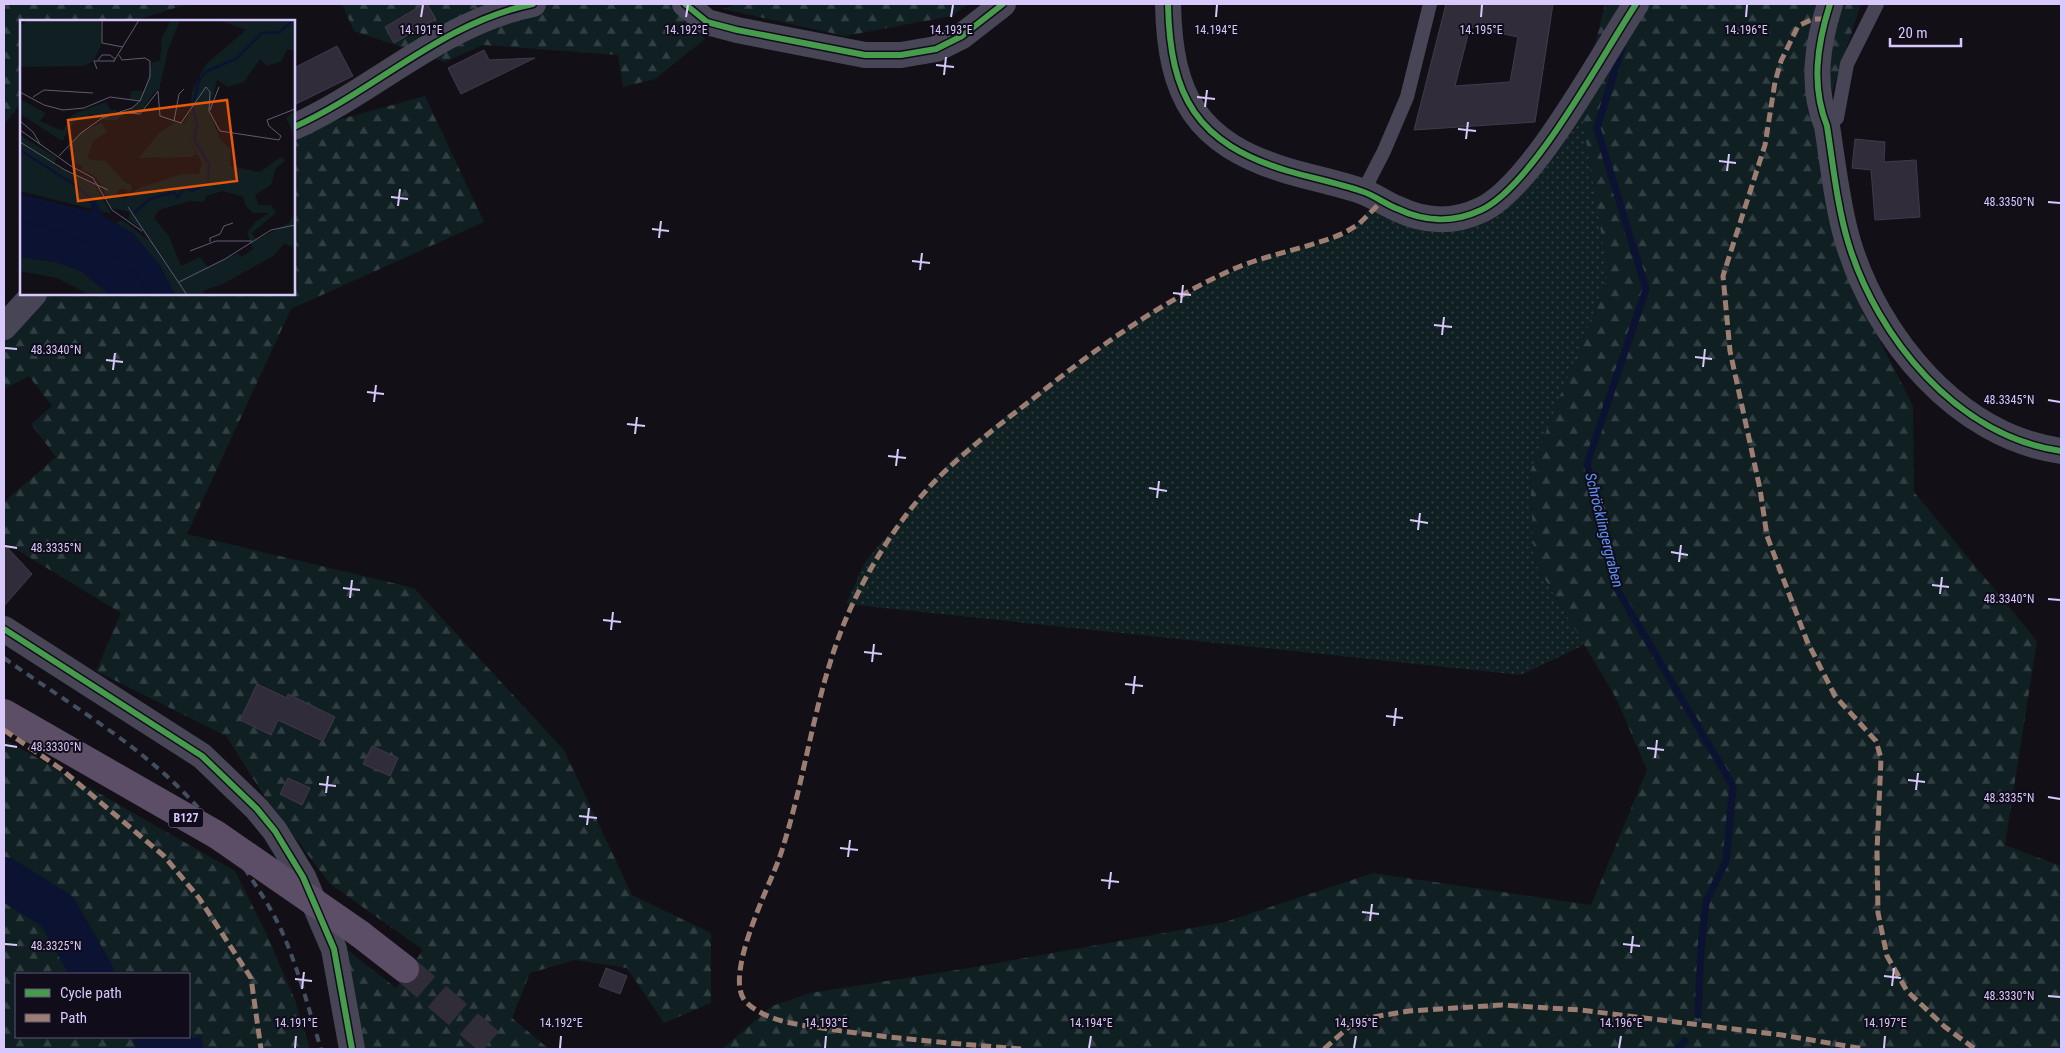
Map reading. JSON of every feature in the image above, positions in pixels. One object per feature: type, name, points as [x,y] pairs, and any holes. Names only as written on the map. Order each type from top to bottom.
[{"type":"main road","name":"B127","points":[[4,713],[217,835],[360,934],[405,969]]},
{"type":"street","points":[[295,126],[342,102],[455,32],[479,20],[533,4]]},
{"type":"street","points":[[685,4],[707,22],[737,30],[865,55],[901,55],[936,49],[962,36],[1003,4]]},
{"type":"street","points":[[1168,4],[1169,40],[1175,73],[1188,102],[1202,122],[1230,147],[1255,160],[1363,192],[1412,215],[1436,220],[1463,217],[1481,210],[1498,200],[1538,155],[1636,4]]},
{"type":"street","points":[[1830,4],[1818,55],[1816,75],[1820,108],[1827,126],[1848,240],[1862,278],[1893,334],[1937,387],[1978,420],[2025,443],[2061,451]]},
{"type":"street","points":[[4,327],[33,295]]},
{"type":"street","points":[[4,629],[202,756],[258,809],[275,831],[303,877],[334,949],[352,1049]]},
{"type":"lane","points":[[1363,192],[1384,151],[1407,97],[1430,4]]},
{"type":"lane","points":[[1827,126],[1837,118],[1847,64],[1877,4]]},
{"type":"green space","points":[[6,4],[188,4],[136,20],[20,20],[20,104],[4,125],[4,8]]},
{"type":"green space","points":[[342,4],[677,4],[705,39],[655,79],[623,87],[618,55],[483,45],[445,62],[354,31]]},
{"type":"green space","points":[[737,4],[968,4],[952,16],[845,36],[723,9]]},
{"type":"green space","points":[[1605,4],[1861,4],[1816,141],[1846,274],[1913,406],[1914,492],[2037,641],[2005,845],[2061,866],[2061,1049],[722,1049],[772,1006],[810,993],[963,969],[1225,922],[1373,873],[1591,905],[1647,770],[1616,698],[1534,561],[1530,472],[1608,275],[1580,104]]},
{"type":"green space","points":[[425,96],[484,222],[291,309],[187,534],[414,588],[564,750],[632,895],[711,933],[711,1003],[664,1023],[627,968],[575,960],[530,973],[512,1018],[549,1049],[360,1049],[345,948],[396,988],[423,950],[329,883],[265,797],[226,736],[96,671],[121,613],[4,542],[4,502],[56,457],[31,424],[52,406],[29,376],[4,389],[4,323],[32,295],[295,295],[295,132]]},
{"type":"green space","points":[[1580,104],[1609,275],[1530,473],[1534,561],[1584,645],[1521,675],[846,604],[865,562],[952,459],[1016,409],[1142,317],[1257,259],[1350,234],[1370,208],[1476,225],[1504,211]]},
{"type":"green space","points":[[4,739],[235,871],[267,935],[295,1000],[310,1049],[204,1049],[200,1036],[171,1049],[4,1049]]},
{"type":"water","points":[[200,1035],[204,1049],[171,1049],[174,1048]]},
{"type":"building","points":[[427,4],[436,19],[394,43],[385,27]]},
{"type":"building","points":[[1446,4],[1553,4],[1535,122],[1414,130]],"holes":[[[1470,27],[1518,37],[1510,82],[1455,86]]]},
{"type":"building","points":[[337,46],[353,76],[295,105],[295,67]]},
{"type":"building","points":[[484,50],[489,60],[535,58],[461,94],[448,68]]},
{"type":"building","points":[[1855,139],[1885,142],[1884,162],[1916,160],[1920,217],[1875,220],[1871,170],[1852,168]]},
{"type":"building","points":[[4,544],[32,574],[4,606]]},
{"type":"building","points":[[257,684],[287,698],[288,694],[335,717],[323,741],[278,720],[271,735],[240,720]]},
{"type":"building","points":[[372,746],[398,758],[390,776],[363,764]]},
{"type":"building","points":[[288,778],[310,788],[302,805],[280,794]]},
{"type":"building","points":[[606,968],[627,976],[620,994],[599,986]]},
{"type":"waterway","name":"Schröcklingergraben","points":[[1622,47],[1597,128],[1646,289],[1587,464],[1617,589],[1733,786],[1726,861],[1706,902],[1701,948],[1698,1015]]},
{"type":"waterway","points":[[4,878],[57,911],[92,973]]},
{"type":"waterway","points":[[156,1038],[175,1049]]},
{"type":"waterway","name":"Schröcklingergraben","points":[[1677,1049],[1685,1041]]},
{"type":"tunnel","points":[[405,969],[498,1049]]},
{"type":"railway","points":[[4,658],[101,724],[148,760],[191,800],[212,825],[250,877],[279,925],[299,976],[321,1049]]},
{"type":"marked path","points":[[1825,19],[1813,19],[1798,26],[1781,61],[1775,82],[1765,145],[1723,276],[1730,351],[1760,489],[1767,536],[1807,641],[1835,696],[1876,741],[1881,758],[1877,851],[1878,913],[1887,956],[1907,991],[1945,1027],[1975,1049]]},
{"type":"marked path","points":[[1021,1049],[882,1036],[800,1025],[777,1019],[756,1010],[747,1003],[741,991],[740,975],[743,955],[779,859],[796,801],[824,683],[851,607],[871,568],[895,530],[922,495],[975,445],[1066,373],[1110,340],[1180,296],[1243,265],[1344,233],[1359,224],[1382,201]]},
{"type":"marked path","points":[[4,730],[61,769],[164,856],[199,898],[251,978],[261,1049]]},
{"type":"marked path","points":[[1324,1049],[1350,1026],[1373,1017],[1409,1011],[1502,1005],[1581,1010],[1782,1035],[1864,1049]]},
{"type":"cycle path","points":[[295,126],[353,95],[439,41],[500,13],[533,4]]},
{"type":"cycle path","points":[[685,4],[707,22],[737,30],[865,55],[901,55],[936,49],[962,36],[1003,4]]},
{"type":"cycle path","points":[[1168,4],[1170,37],[1175,65],[1183,90],[1194,112],[1210,130],[1231,146],[1257,160],[1288,171],[1361,191],[1408,213],[1440,219],[1460,217],[1481,210],[1501,196],[1522,175],[1544,148],[1565,117],[1636,4]]},
{"type":"cycle path","points":[[1830,4],[1819,50],[1817,81],[1819,96],[1827,126],[1844,228],[1861,278],[1879,313],[1901,346],[1926,377],[1956,404],[1988,426],[2023,442],[2061,451]]},
{"type":"cycle path","points":[[4,629],[202,756],[257,809],[275,831],[303,877],[334,949],[352,1049]]}]
